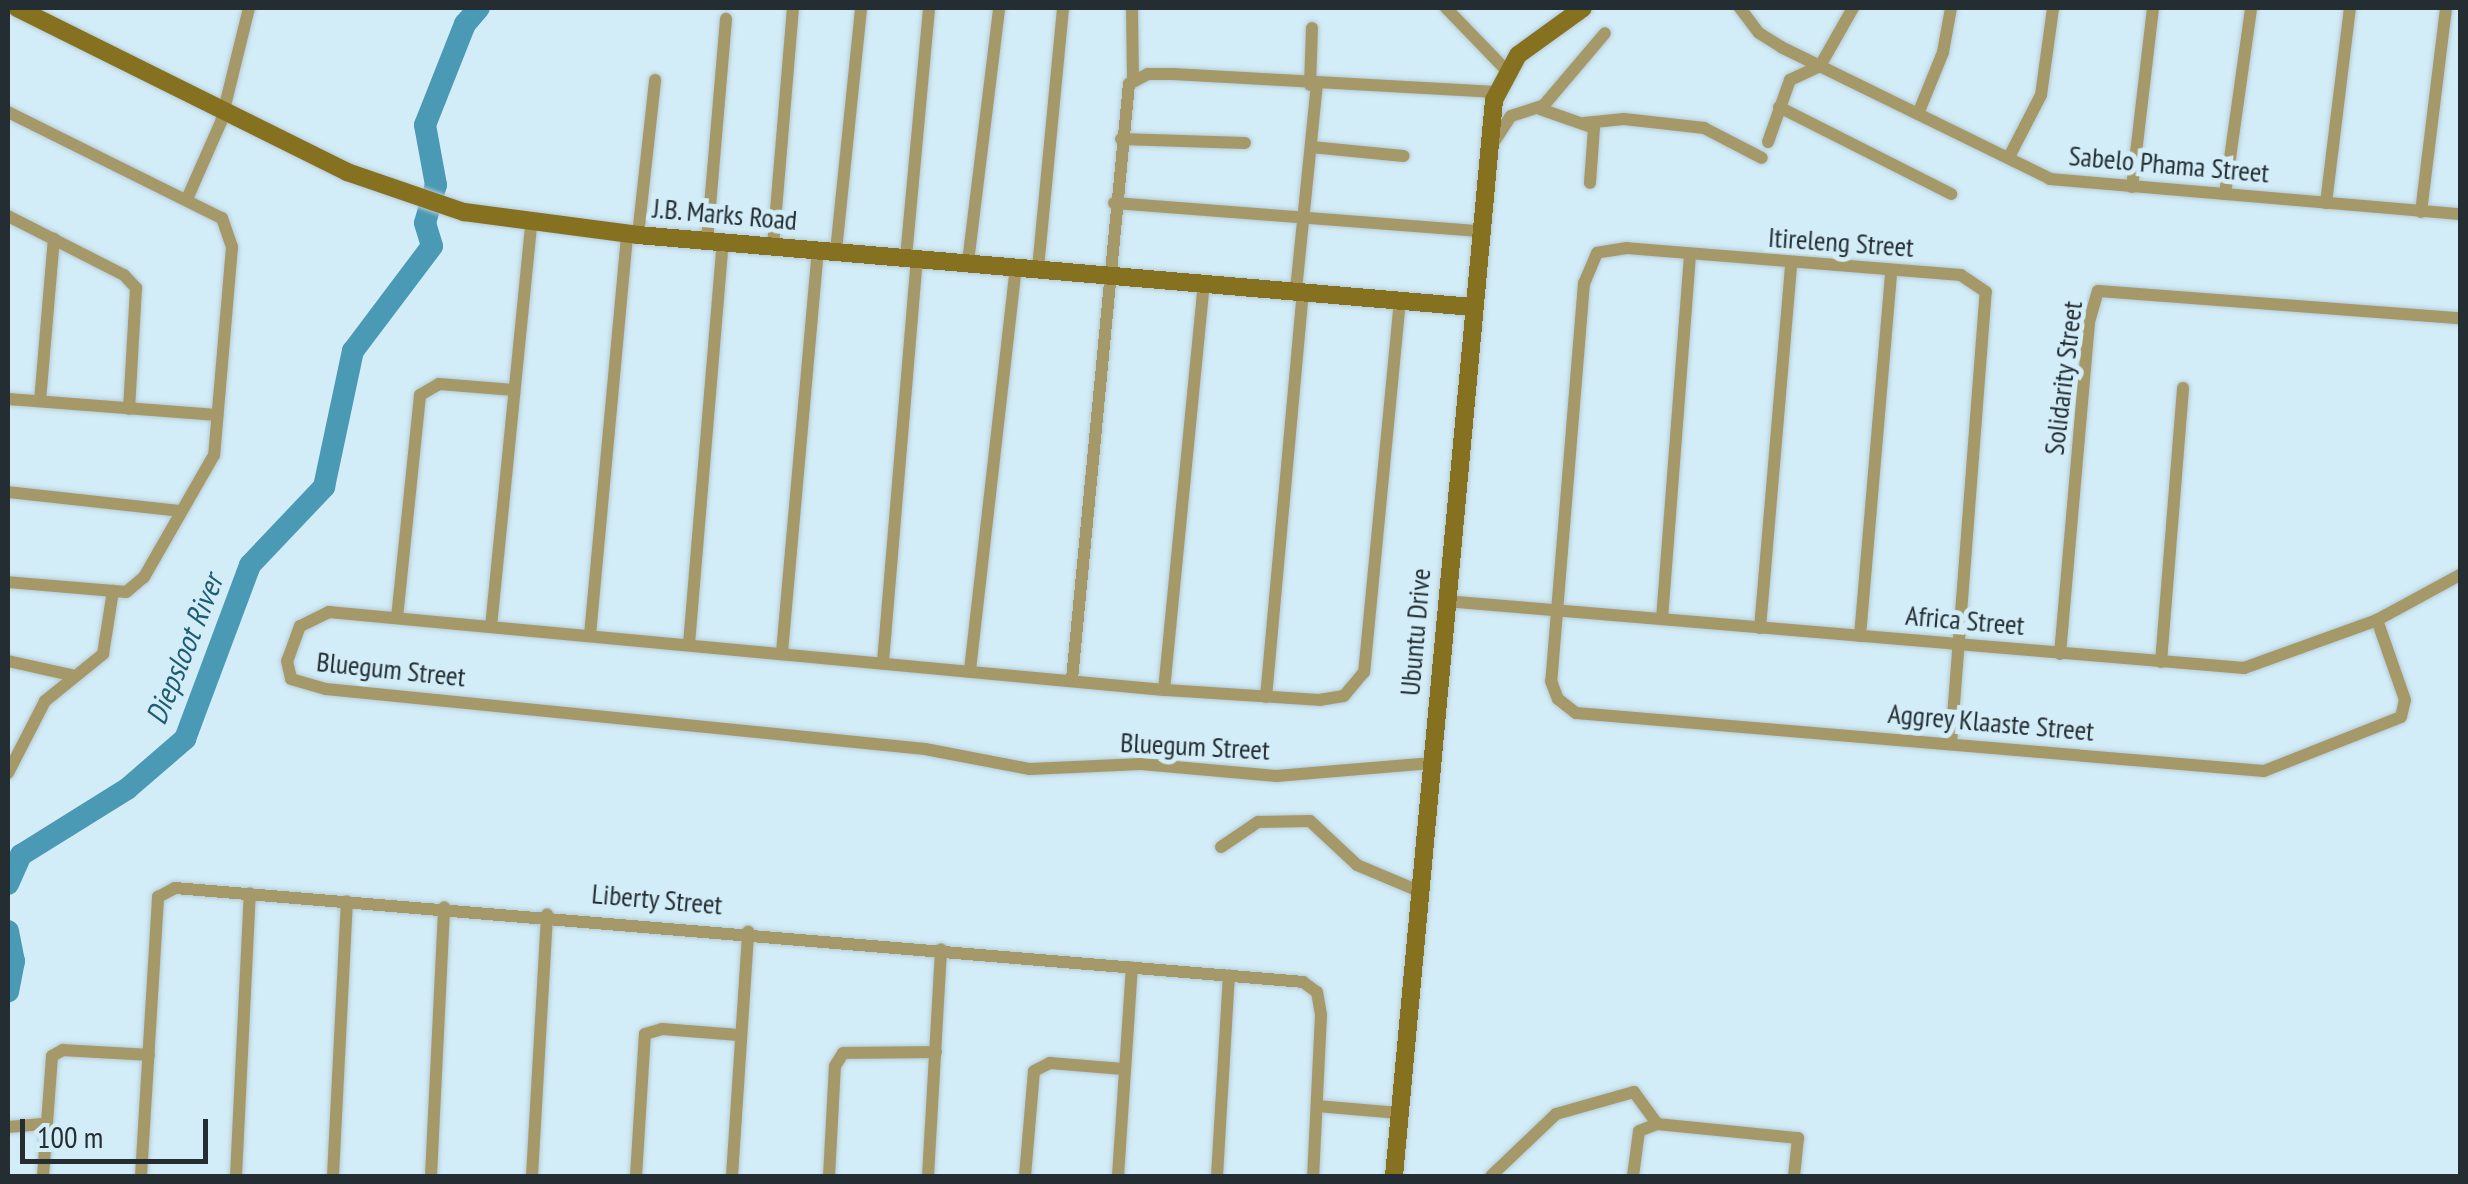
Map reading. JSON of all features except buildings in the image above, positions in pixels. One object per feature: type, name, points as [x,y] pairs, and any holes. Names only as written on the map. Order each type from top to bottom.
[{"type":"street","name":"J.B. Marks Road","points":[[18,8],[224,112],[421,200],[464,212],[715,242],[1472,306]]},
{"type":"street","points":[[187,198],[224,112],[248,8]]},
{"type":"street","points":[[773,246],[794,8]]},
{"type":"street","points":[[782,652],[827,250],[861,8]]},
{"type":"street","points":[[883,662],[929,8]]},
{"type":"street","points":[[968,262],[998,8]]},
{"type":"street","points":[[1038,268],[1062,8]]},
{"type":"street","points":[[1072,680],[1114,203],[1133,80],[1132,8]]},
{"type":"street","points":[[1446,8],[1506,70]]},
{"type":"street","points":[[1133,80],[1173,74],[1313,85],[1496,92],[1506,70],[1582,8]]},
{"type":"street","name":"Sabelo Phama Street","points":[[1740,8],[1759,33],[2050,179],[2460,214]]},
{"type":"street","points":[[1768,142],[1790,80],[1820,66],[1853,8]]},
{"type":"street","points":[[1918,114],[1943,52],[1951,8]]},
{"type":"street","points":[[2009,157],[2041,95],[2054,8]]},
{"type":"street","points":[[2132,186],[2154,8]]},
{"type":"street","points":[[2225,194],[2251,8]]},
{"type":"street","points":[[2326,203],[2350,8]]},
{"type":"street","points":[[2421,212],[2446,8]]},
{"type":"street","points":[[689,644],[726,19]]},
{"type":"street","points":[[1266,696],[1310,146],[1312,28]]},
{"type":"street","points":[[1540,109],[1605,33]]},
{"type":"street","points":[[590,636],[632,234],[655,80]]},
{"type":"street","name":"Ubuntu Drive","points":[[1394,1176],[1472,306],[1496,92]]},
{"type":"street","points":[[1778,107],[1951,194]]},
{"type":"street","points":[[1489,150],[1511,116],[1540,109],[1584,123],[1624,119],[1704,128],[1762,158]]},
{"type":"street","points":[[8,112],[187,198],[222,218],[230,232],[214,455],[144,577],[126,592],[8,582]]},
{"type":"street","points":[[1584,123],[1596,134],[1590,183]]},
{"type":"street","points":[[1121,139],[1246,143]]},
{"type":"street","points":[[1310,146],[1404,156]]},
{"type":"street","points":[[1114,203],[1480,230]]},
{"type":"street","points":[[8,216],[124,275],[136,288],[129,409]]},
{"type":"street","points":[[491,627],[532,223]]},
{"type":"street","points":[[40,402],[54,239]]},
{"type":"street","name":"Itireleng Street","points":[[1560,610],[1588,266],[1596,253],[1616,248],[1967,276],[1989,300],[1951,743]]},
{"type":"street","points":[[1662,620],[1690,256]]},
{"type":"street","points":[[1760,628],[1791,264]]},
{"type":"street","points":[[970,670],[1016,266]]},
{"type":"street","points":[[1860,636],[1891,271]]},
{"type":"street","points":[[1164,690],[1204,281]]},
{"type":"street","name":"Solidarity Street","points":[[2060,654],[2089,322],[2098,292],[2460,318]]},
{"type":"street","name":"Bluegum Street","points":[[1400,300],[1359,683],[1332,699],[1164,690],[397,618],[311,617],[292,638],[291,679],[326,689],[942,752],[1030,769],[1141,764],[1276,776],[1430,763]]},
{"type":"street","points":[[397,618],[420,395],[439,384],[514,390]]},
{"type":"street","points":[[2161,662],[2183,388]]},
{"type":"street","points":[[8,399],[217,415]]},
{"type":"street","points":[[8,492],[180,511]]},
{"type":"street","name":"Africa Street","points":[[1446,601],[2060,654],[2257,667],[2377,620],[2460,575]]},
{"type":"street","points":[[8,773],[45,701],[71,675],[103,654],[113,591]]},
{"type":"street","name":"Aggrey Klaaste Street","points":[[1560,610],[1552,681],[1558,699],[1576,713],[2276,769],[2402,718],[2405,700],[2377,620]]},
{"type":"street","points":[[8,661],[71,675]]},
{"type":"street","points":[[1221,846],[1258,822],[1310,821],[1358,866],[1419,891]]},
{"type":"street","name":"Liberty Street","points":[[141,1176],[160,892],[250,894],[547,914],[1302,982],[1317,992],[1313,1176]]},
{"type":"street","points":[[236,1176],[250,894]]},
{"type":"street","points":[[333,1176],[347,901]]},
{"type":"street","points":[[431,1176],[444,907]]},
{"type":"street","points":[[532,1176],[547,914]]},
{"type":"street","points":[[732,1176],[748,932]]},
{"type":"street","points":[[928,1176],[941,949]]},
{"type":"street","points":[[1118,1176],[1132,967]]},
{"type":"street","points":[[1217,1176],[1229,976]]},
{"type":"street","points":[[636,1176],[645,1034],[662,1029],[739,1035]]},
{"type":"street","points":[[43,1176],[52,1056],[63,1050],[148,1055]]},
{"type":"street","points":[[829,1176],[835,1066],[842,1053],[936,1052]]},
{"type":"street","points":[[1024,1176],[1034,1071],[1050,1064],[1123,1070]]},
{"type":"street","points":[[1491,1176],[1556,1114],[1634,1092],[1657,1124]]},
{"type":"street","points":[[1317,1106],[1399,1112]]},
{"type":"street","points":[[8,1127],[46,1124]]},
{"type":"street","points":[[1633,1176],[1638,1130],[1657,1124],[1798,1138],[1794,1176]]},
{"type":"waterway","name":"Diepsloot River","points":[[8,884],[21,855],[127,789],[185,739],[250,565],[324,487],[353,351],[432,246],[425,223],[436,185],[425,125],[465,24],[479,8]]},
{"type":"waterway","name":"Diepsloot River","points":[[8,931],[14,961],[8,991]]}]
